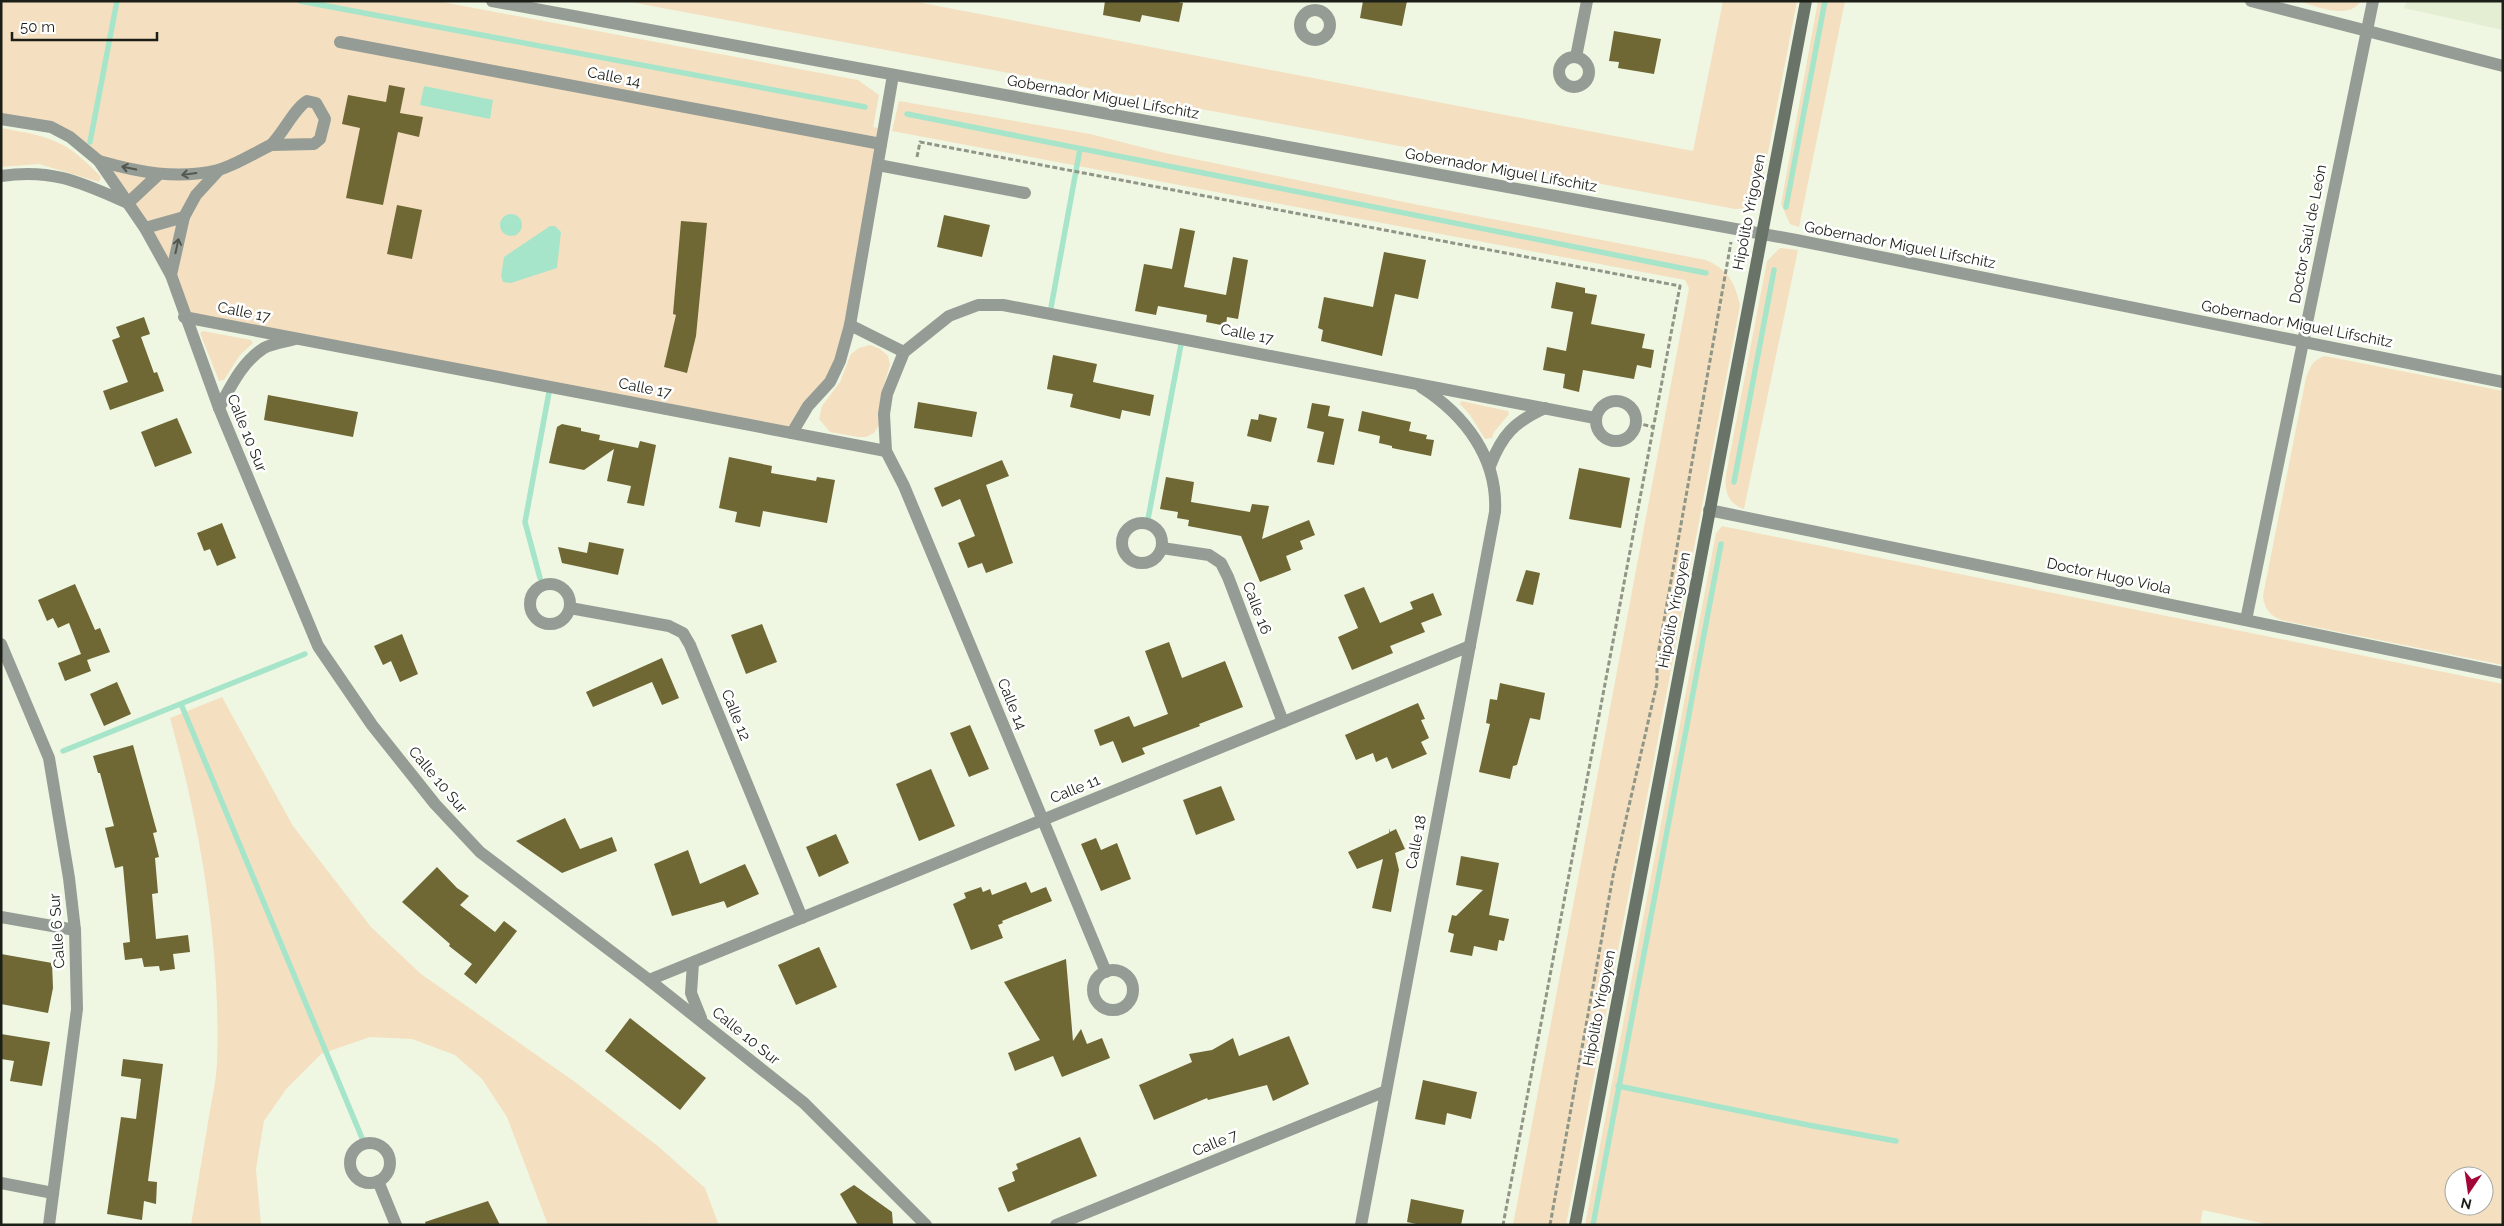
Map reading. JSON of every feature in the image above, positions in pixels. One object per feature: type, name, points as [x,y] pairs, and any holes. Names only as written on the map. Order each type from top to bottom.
[{"type":"main road","name":"Hipólito Yrigoyen","points":[[1575,1225],[1806,1]]},
{"type":"street","name":"Gobernador Miguel Lifschitz","points":[[492,1],[1762,234],[2503,382]]},
{"type":"street","points":[[1576,57],[1587,1]]},
{"type":"street","points":[[2251,1],[2503,66]]},
{"type":"street","name":"Doctor Saúl de León","points":[[2246,620],[2365,31],[2373,1]]},
{"type":"street","name":"Calle 14","points":[[340,42],[881,144]]},
{"type":"street","points":[[792,433],[808,406],[830,382],[840,361],[850,325],[893,75]]},
{"type":"street","points":[[1,119],[51,128],[70,137],[99,161],[159,174],[180,175],[219,170],[271,145],[286,128],[298,106],[307,101],[316,103],[322,110],[325,119],[322,132],[320,139],[314,144],[271,145]]},
{"type":"street","name":"Calle 10 Sur","points":[[99,161],[145,228],[171,275],[184,317],[219,408],[318,646],[372,725],[434,804],[480,852],[649,980],[804,1103],[926,1225]]},
{"type":"street","points":[[878,165],[1025,193]]},
{"type":"street","points":[[171,275],[184,217],[196,195],[219,170]]},
{"type":"street","points":[[1,176],[39,173],[73,180],[128,202],[159,174]]},
{"type":"street","points":[[145,228],[184,217]]},
{"type":"street","name":"Calle 17","points":[[184,317],[886,450],[884,414],[887,394],[904,352],[949,316],[978,305],[1003,305],[1596,418]]},
{"type":"street","points":[[850,325],[904,352]]},
{"type":"street","name":"Calle 17","points":[[219,408],[236,378],[249,361],[265,348],[297,338]]},
{"type":"street","name":"Calle 18","points":[[1361,1225],[1495,512],[1496,492],[1490,466],[1477,441],[1460,418],[1439,398],[1415,383]]},
{"type":"street","points":[[1615,400],[1628,404],[1635,416],[1636,423],[1630,435],[1613,441],[1606,439],[1598,430],[1596,418],[1602,405],[1615,400]]},
{"type":"street","points":[[1490,466],[1497,447],[1509,430],[1526,416],[1545,408]]},
{"type":"street","name":"Calle 14","points":[[886,450],[904,486],[1106,972]]},
{"type":"street","name":"Doctor Hugo Viola","points":[[1710,510],[2503,673]]},
{"type":"street","name":"Calle 16","points":[[1162,548],[1209,555],[1221,564],[1228,577],[1283,722]]},
{"type":"street","name":"Calle 12","points":[[570,608],[669,626],[683,634],[690,645],[802,918]]},
{"type":"street","name":"Calle 11","points":[[649,980],[1470,646]]},
{"type":"street","name":"Calle 6 Sur","points":[[2,647],[49,758],[75,930],[77,1009],[49,1225]]},
{"type":"street","points":[[1,917],[75,930]]},
{"type":"street","points":[[693,963],[691,993],[703,1022]]},
{"type":"street","name":"Calle 7","points":[[1056,1225],[1386,1090]]},
{"type":"street","points":[[378,1181],[396,1225]]},
{"type":"street","points":[[1,1183],[53,1193]]},
{"type":"path","points":[[914,172],[920,142],[1680,286],[1503,1225]]},
{"type":"path","name":"Hipólito Yrigoyen","points":[[1550,1225],[1613,876],[1657,683],[1659,650],[1733,229]]},
{"type":"path","points":[[1636,423],[1654,427]]},
{"type":"shaded area","points":[[1,1],[437,1],[858,80],[879,95],[873,127],[884,129],[840,361],[792,433],[184,317],[171,275],[99,161],[70,137],[1,119]]},
{"type":"shaded area","points":[[625,1],[912,1],[1693,151],[1723,1],[1797,1],[1759,200],[1752,208],[1735,209]]},
{"type":"shaded area","points":[[1818,1],[1845,1],[1799,227],[1790,224],[1781,204]]},
{"type":"shaded area","points":[[2298,1],[2361,1],[2355,7],[2340,11]]},
{"type":"shaded area","points":[[2407,1],[2503,1],[2503,30],[2404,8]]},
{"type":"shaded area","points":[[424,86],[493,100],[490,119],[420,105]]},
{"type":"shaded area","points":[[899,101],[1090,134],[1165,153],[1419,205],[1706,260],[1725,272],[1733,283],[1740,305],[1566,1225],[1513,1225],[1689,288],[1685,280],[892,131]]},
{"type":"shaded area","points":[[1,128],[45,137],[67,147],[101,177],[99,182],[39,164],[1,167]]},
{"type":"shaded area","points":[[511,214],[519,217],[522,225],[519,233],[511,236],[503,233],[500,225],[503,217]]},
{"type":"shaded area","points":[[550,226],[555,226],[561,232],[557,268],[511,283],[503,282],[501,276],[504,257]]},
{"type":"shaded area","points":[[1780,248],[1798,250],[1744,509],[1734,504],[1728,496],[1726,475],[1767,261]]},
{"type":"shaded area","points":[[203,331],[251,340],[253,343],[240,355],[224,380],[219,381],[200,333]]},
{"type":"shaded area","points":[[870,345],[880,349],[888,356],[890,365],[881,395],[879,425],[874,433],[866,437],[830,432],[819,419],[822,406],[840,382],[851,354],[859,348]]},
{"type":"shaded area","points":[[2325,356],[2503,391],[2503,665],[2285,621],[2272,615],[2265,606],[2263,596],[2306,378],[2312,364]]},
{"type":"shaded area","points":[[1461,401],[1508,411],[1509,414],[1494,432],[1492,438],[1485,439],[1470,415],[1460,404]]},
{"type":"shaded area","points":[[1722,526],[2503,684],[2503,1225],[2270,1225],[2203,1210],[2200,1225],[1585,1225],[1716,533]]},
{"type":"shaded area","points":[[222,697],[293,826],[371,927],[421,974],[575,1082],[659,1147],[705,1188],[718,1223],[548,1225],[507,1117],[482,1079],[455,1055],[412,1039],[370,1037],[321,1054],[287,1088],[264,1121],[256,1169],[261,1225],[191,1225],[217,1063],[216,976],[207,889],[200,846],[170,718]]},
{"type":"building","points":[[1105,1],[1172,1],[1183,3],[1179,22],[1142,15],[1140,22],[1103,15]]},
{"type":"building","points":[[1363,1],[1407,1],[1402,26],[1360,18]]},
{"type":"building","points":[[1614,31],[1661,39],[1654,74],[1618,68],[1619,62],[1609,61]]},
{"type":"building","points":[[389,85],[405,88],[400,113],[423,117],[419,137],[398,132],[383,205],[346,198],[360,128],[342,124],[348,95],[386,102]]},
{"type":"building","points":[[397,205],[422,210],[412,259],[387,254]]},
{"type":"building","points":[[944,215],[990,225],[982,257],[937,247]]},
{"type":"building","points":[[681,221],[707,223],[696,336],[687,373],[664,367],[676,315],[673,314]]},
{"type":"building","points":[[1180,228],[1195,231],[1184,287],[1226,295],[1233,257],[1248,260],[1238,319],[1227,317],[1226,326],[1206,322],[1207,315],[1158,306],[1156,315],[1135,311],[1144,264],[1172,269]]},
{"type":"building","points":[[1384,252],[1426,260],[1418,299],[1395,294],[1382,356],[1321,341],[1323,330],[1318,328],[1324,297],[1373,307]]},
{"type":"building","points":[[1556,282],[1585,288],[1585,293],[1597,295],[1591,324],[1645,334],[1642,348],[1654,350],[1651,368],[1637,365],[1634,379],[1583,370],[1579,392],[1563,388],[1565,374],[1543,370],[1547,347],[1566,351],[1573,312],[1551,308]]},
{"type":"building","points":[[144,317],[150,334],[141,337],[154,373],[157,372],[164,391],[110,410],[103,391],[128,382],[112,340],[120,337],[116,327]]},
{"type":"building","points":[[1053,355],[1097,364],[1093,382],[1154,395],[1150,416],[1122,410],[1120,419],[1070,407],[1073,394],[1047,389]]},
{"type":"building","points":[[268,395],[358,412],[353,437],[264,420]]},
{"type":"building","points":[[918,402],[977,412],[972,437],[914,428]]},
{"type":"building","points":[[1312,403],[1330,406],[1328,416],[1344,419],[1334,465],[1317,462],[1324,432],[1307,428]]},
{"type":"building","points":[[1362,411],[1411,422],[1409,431],[1427,435],[1426,439],[1434,440],[1431,456],[1392,448],[1392,446],[1379,443],[1380,436],[1358,431]]},
{"type":"building","points":[[1259,414],[1277,418],[1271,442],[1247,436],[1251,419],[1258,420]]},
{"type":"building","points":[[177,418],[192,453],[155,467],[141,432]]},
{"type":"building","points":[[562,424],[600,435],[599,440],[638,448],[640,441],[656,445],[644,506],[627,503],[631,486],[607,481],[614,449],[584,470],[549,463],[557,427]]},
{"type":"building","points":[[729,457],[772,466],[771,473],[816,481],[817,477],[835,480],[827,523],[763,511],[760,527],[735,522],[737,512],[719,508]]},
{"type":"building","points":[[1002,460],[1009,476],[986,485],[1013,563],[986,573],[982,563],[968,568],[958,543],[975,536],[960,499],[942,507],[934,488]]},
{"type":"building","points":[[1579,468],[1630,478],[1621,528],[1569,519]]},
{"type":"building","points":[[1166,477],[1194,482],[1191,502],[1250,512],[1252,504],[1269,506],[1262,539],[1309,520],[1315,535],[1300,541],[1303,549],[1286,556],[1291,570],[1260,582],[1241,536],[1188,526],[1189,520],[1177,518],[1178,512],[1160,509]]},
{"type":"building","points":[[222,523],[236,558],[217,566],[210,549],[204,551],[197,533]]},
{"type":"building","points":[[589,542],[624,549],[618,575],[562,563],[558,547],[587,553]]},
{"type":"building","points":[[1526,570],[1540,573],[1533,605],[1516,601]]},
{"type":"building","points":[[75,584],[95,630],[100,628],[110,652],[87,660],[91,671],[65,681],[58,663],[81,654],[69,623],[58,628],[53,618],[47,621],[38,600]]},
{"type":"building","points":[[1364,587],[1380,623],[1413,609],[1410,602],[1433,593],[1442,615],[1421,623],[1425,632],[1390,646],[1393,653],[1352,670],[1338,637],[1358,628],[1344,595]]},
{"type":"building","points":[[762,624],[777,662],[746,674],[731,635]]},
{"type":"building","points":[[402,634],[418,674],[400,682],[391,661],[383,665],[374,646]]},
{"type":"building","points":[[1169,642],[1182,678],[1225,661],[1243,707],[1142,748],[1145,754],[1122,763],[1113,741],[1100,746],[1094,730],[1129,716],[1134,727],[1168,714],[1145,651]]},
{"type":"building","points":[[662,658],[679,698],[662,705],[652,682],[593,707],[586,692]]},
{"type":"building","points":[[117,682],[131,714],[104,726],[90,694]]},
{"type":"building","points":[[1500,683],[1545,693],[1540,720],[1530,718],[1517,765],[1513,766],[1510,779],[1479,772],[1490,724],[1486,723],[1490,699],[1497,700]]},
{"type":"building","points":[[1418,703],[1425,719],[1421,720],[1429,738],[1421,742],[1427,754],[1392,769],[1387,757],[1376,762],[1373,753],[1356,760],[1345,735]]},
{"type":"building","points":[[970,725],[989,769],[969,777],[950,733]]},
{"type":"building","points":[[133,745],[157,832],[153,833],[159,857],[155,858],[158,893],[152,894],[156,939],[188,935],[190,952],[173,954],[175,969],[160,971],[159,966],[144,967],[142,958],[125,960],[123,943],[130,942],[123,866],[115,868],[105,828],[114,826],[100,773],[98,773],[93,756]]},
{"type":"building","points":[[931,769],[955,826],[919,841],[896,784]]},
{"type":"building","points":[[1221,786],[1235,820],[1196,835],[1183,800]]},
{"type":"building","points":[[565,818],[580,849],[612,837],[617,851],[562,873],[516,841]]},
{"type":"building","points":[[1390,828],[1390,832],[1396,829],[1405,849],[1395,853],[1399,870],[1391,912],[1372,908],[1383,859],[1357,869],[1348,852],[1389,833]]},
{"type":"building","points":[[836,834],[849,863],[819,877],[806,847]]},
{"type":"building","points":[[1096,838],[1101,850],[1117,843],[1131,879],[1101,891],[1081,844]]},
{"type":"building","points":[[688,850],[700,884],[745,864],[759,894],[727,908],[724,901],[672,916],[654,864]]},
{"type":"building","points":[[1461,856],[1499,863],[1489,915],[1509,919],[1504,941],[1499,940],[1497,951],[1474,946],[1472,956],[1450,952],[1454,934],[1448,932],[1452,915],[1456,916],[1483,890],[1456,885]]},
{"type":"building","points":[[437,867],[457,888],[469,896],[460,905],[495,932],[504,921],[517,931],[476,984],[464,974],[472,964],[449,946],[450,944],[402,902]]},
{"type":"building","points":[[1026,882],[1031,893],[1046,887],[1052,901],[1002,921],[1003,923],[998,925],[1003,938],[971,950],[953,904],[966,898],[964,893],[981,887],[983,892],[990,889],[992,895]]},
{"type":"building","points":[[819,947],[837,987],[796,1005],[778,965]]},
{"type":"building","points":[[1,954],[52,963],[53,988],[48,1013],[1,1004]]},
{"type":"building","points":[[1066,959],[1073,1041],[1081,1029],[1087,1044],[1102,1038],[1110,1058],[1062,1077],[1053,1056],[1015,1071],[1008,1053],[1040,1040],[1004,982]]},
{"type":"building","points":[[630,1018],[706,1078],[680,1110],[605,1051]]},
{"type":"building","points":[[1,1034],[50,1042],[42,1086],[10,1081],[14,1061],[1,1059]]},
{"type":"building","points":[[1289,1036],[1309,1084],[1273,1101],[1267,1085],[1208,1100],[1207,1098],[1154,1120],[1139,1085],[1192,1062],[1189,1054],[1212,1050],[1233,1038],[1239,1056]]},
{"type":"building","points":[[123,1059],[163,1064],[148,1181],[157,1182],[156,1204],[144,1201],[142,1220],[107,1214],[121,1117],[136,1119],[141,1079],[121,1076]]},
{"type":"building","points":[[1423,1080],[1477,1092],[1471,1119],[1447,1113],[1445,1125],[1415,1119]]},
{"type":"building","points":[[1080,1137],[1097,1176],[1008,1212],[998,1188],[1015,1181],[1012,1172],[1018,1169],[1016,1164]]},
{"type":"building","points":[[854,1185],[892,1212],[893,1225],[858,1225],[840,1194]]},
{"type":"building","points":[[1411,1199],[1464,1210],[1461,1225],[1421,1225],[1407,1222]]},
{"type":"building","points":[[488,1201],[500,1225],[426,1225],[425,1222]]},
{"type":"waterway","points":[[90,142],[117,1]]},
{"type":"waterway","points":[[300,1],[865,107]]},
{"type":"waterway","points":[[1786,207],[1825,1]]},
{"type":"waterway","points":[[907,114],[1706,273]]},
{"type":"waterway","points":[[1050,313],[1080,149]]},
{"type":"waterway","points":[[1734,482],[1774,270]]},
{"type":"waterway","points":[[1148,519],[1182,339]]},
{"type":"waterway","points":[[540,578],[525,522],[550,387]]},
{"type":"waterway","points":[[1593,1225],[1721,544]]},
{"type":"waterway","points":[[63,751],[305,654]]},
{"type":"waterway","points":[[181,704],[362,1138]]},
{"type":"waterway","points":[[1618,1086],[1896,1141]]}]
